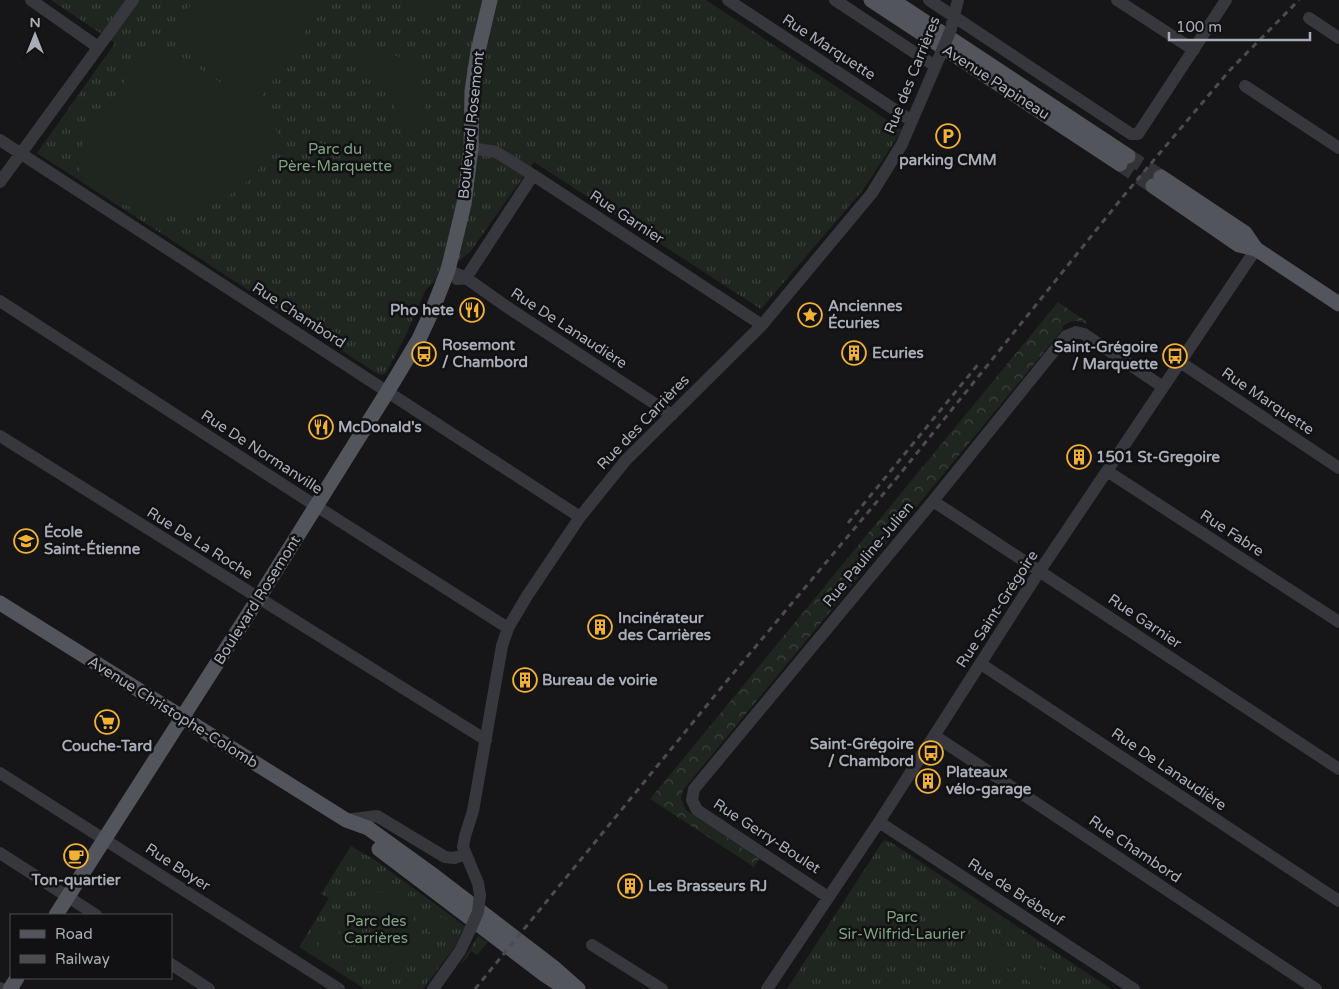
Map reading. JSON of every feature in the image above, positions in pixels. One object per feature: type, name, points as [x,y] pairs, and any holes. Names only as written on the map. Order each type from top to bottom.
[{"type":"main road","name":"Boulevard Rosemont","points":[[57,914],[258,599],[419,340],[447,275],[464,204],[471,148],[474,83],[478,51],[490,0]]},
{"type":"main road","name":"Avenue Papineau","points":[[871,0],[1124,160],[892,0]]},
{"type":"main road","points":[[1157,182],[1245,233],[1256,249],[1339,304]]},
{"type":"main road","name":"Avenue Christophe-Colomb","points":[[0,603],[346,820],[375,846],[545,975],[567,989]]},
{"type":"main road","name":"Avenue Christophe-Colomb","points":[[346,820],[368,828],[429,872],[553,967],[578,989]]},
{"type":"street","points":[[31,0],[98,47]]},
{"type":"street","points":[[0,182],[133,0]]},
{"type":"street","name":"Rue Marquette","points":[[728,0],[912,121]]},
{"type":"street","name":"Avenue Papineau","points":[[835,0],[937,62]]},
{"type":"street","name":"Avenue Papineau","points":[[929,0],[952,23],[1131,134],[1138,134],[1194,50]]},
{"type":"street","name":"Rue des Carrières","points":[[465,854],[463,847],[465,836],[473,811],[502,646],[508,628],[580,517],[626,460],[762,325],[872,194],[902,144],[937,62],[952,23],[958,0]]},
{"type":"street","points":[[1117,0],[1194,50],[1226,0]]},
{"type":"street","points":[[1309,18],[1339,38]]},
{"type":"street","points":[[1245,86],[1339,148]]},
{"type":"street","name":"Rue Chambord","points":[[0,140],[580,517]]},
{"type":"street","name":"Rue Garnier","points":[[471,148],[496,152],[533,174],[762,325]]},
{"type":"street","points":[[447,275],[466,278],[533,174]]},
{"type":"street","name":"Rue Saint-Grégoire","points":[[767,989],[879,822],[1040,571],[1256,249]]},
{"type":"street","name":"Rue De Lanaudière","points":[[466,278],[672,415]]},
{"type":"street","name":"Rue De Normanville","points":[[0,301],[508,628]]},
{"type":"street","name":"Rue Pauline-Julien","points":[[692,800],[694,789],[933,501],[1066,336],[1076,332],[1084,334],[1163,387]]},
{"type":"street","name":"Rue Marquette","points":[[1180,362],[1339,468]]},
{"type":"street","name":"Rue De La Roche","points":[[0,436],[486,740]]},
{"type":"street","name":"Rue Fabre","points":[[1107,471],[1339,622]]},
{"type":"street","name":"Rue Garnier","points":[[933,501],[1339,769]]},
{"type":"street","name":"Rue De Lanaudière","points":[[981,664],[1339,901]]},
{"type":"street","name":"Rue Chambord","points":[[935,736],[1316,989]]},
{"type":"street","name":"Rue Boyer","points":[[0,774],[339,989]]},
{"type":"street","name":"Rue Gerry-Boulet","points":[[692,800],[697,810],[828,897]]},
{"type":"street","points":[[346,820],[377,816],[445,857],[454,858],[465,854],[476,875],[480,894],[478,912],[460,951],[433,989]]},
{"type":"street","name":"Rue de Brébeuf","points":[[879,822],[1134,989]]},
{"type":"street","points":[[0,853],[94,914]]},
{"type":"street","points":[[592,944],[662,989]]},
{"type":"street","points":[[172,965],[209,989]]},
{"type":"green space","name":"Parc du Père-Marquette","points":[[51,0],[706,0],[902,130],[863,190],[761,309],[534,162],[470,252],[426,289],[405,337],[386,373],[382,375],[37,153],[115,43]]},
{"type":"green space","points":[[194,0],[326,0],[261,98],[169,38]]},
{"type":"green space","points":[[403,0],[442,0],[430,18]]},
{"type":"green space","points":[[357,43],[364,47],[363,50],[375,56],[386,54],[416,60],[420,65],[415,91],[426,102],[423,126],[413,127],[393,105],[375,77],[355,64],[353,67],[346,63]]},
{"type":"green space","points":[[166,46],[275,120],[278,141],[254,175],[241,187],[212,204],[179,212],[145,210],[122,204],[82,178],[77,154],[146,49]]},
{"type":"green space","points":[[1058,302],[1087,322],[1086,324],[1073,321],[1062,327],[1063,329],[683,790],[681,799],[686,810],[759,859],[754,867],[650,799]]},
{"type":"green space","name":"Parc Sir-Wilfrid-Laurier","points":[[885,840],[892,843],[1111,989],[787,989]]},
{"type":"green space","name":"Parc des Carrières","points":[[351,846],[375,860],[465,926],[454,948],[423,989],[365,989],[299,947],[329,898],[321,894]]},
{"type":"green space","points":[[406,886],[422,957],[385,965],[369,895]]},
{"type":"green space","points":[[941,904],[965,920],[956,933],[932,918]]},
{"type":"green space","points":[[340,911],[349,917],[327,951],[318,945]]},
{"type":"green space","points":[[430,912],[436,917],[445,918],[445,925],[438,926],[434,933],[427,931],[424,917]]},
{"type":"green space","points":[[478,936],[488,942],[477,955],[471,951],[460,965]]},
{"type":"green space","points":[[998,941],[1021,957],[1011,971],[988,955]]},
{"type":"green space","points":[[1025,958],[1050,974],[1041,989],[1016,973]]},
{"type":"tunnel","points":[[1128,156],[1161,177]]},
{"type":"tunnel","points":[[1120,164],[1153,186]]},
{"type":"railway","points":[[475,989],[721,688],[900,474],[1126,193],[1230,70],[1299,0]]},
{"type":"railway","points":[[848,523],[980,362]]},
{"type":"place","name":"parking CMM","points":[[948,136]]},
{"type":"place","name":"Pho hete","points":[[472,310]]},
{"type":"place","name":"Anciennes Écuries","points":[[810,315]]},
{"type":"place","name":"Ecuries","points":[[854,353]]},
{"type":"place","name":"Rosemont / Chambord","points":[[424,354]]},
{"type":"place","name":"Saint-Grégoire / Marquette","points":[[1175,356]]},
{"type":"place","name":"McDonald's","points":[[321,427]]},
{"type":"place","name":"1501 St-Gregoire","points":[[1079,457]]},
{"type":"place","name":"École Saint-Étienne","points":[[26,541]]},
{"type":"place","name":"Incinérateur des Carrières","points":[[600,627]]},
{"type":"place","name":"Bureau de voirie","points":[[525,680]]},
{"type":"place","name":"Couche-Tard","points":[[107,722]]},
{"type":"place","name":"Saint-Grégoire / Chambord","points":[[931,753]]},
{"type":"place","name":"Plateaux vélo-garage","points":[[928,781]]},
{"type":"place","name":"Ton-quartier","points":[[76,856]]},
{"type":"place","name":"Les Brasseurs RJ","points":[[630,886]]}]
